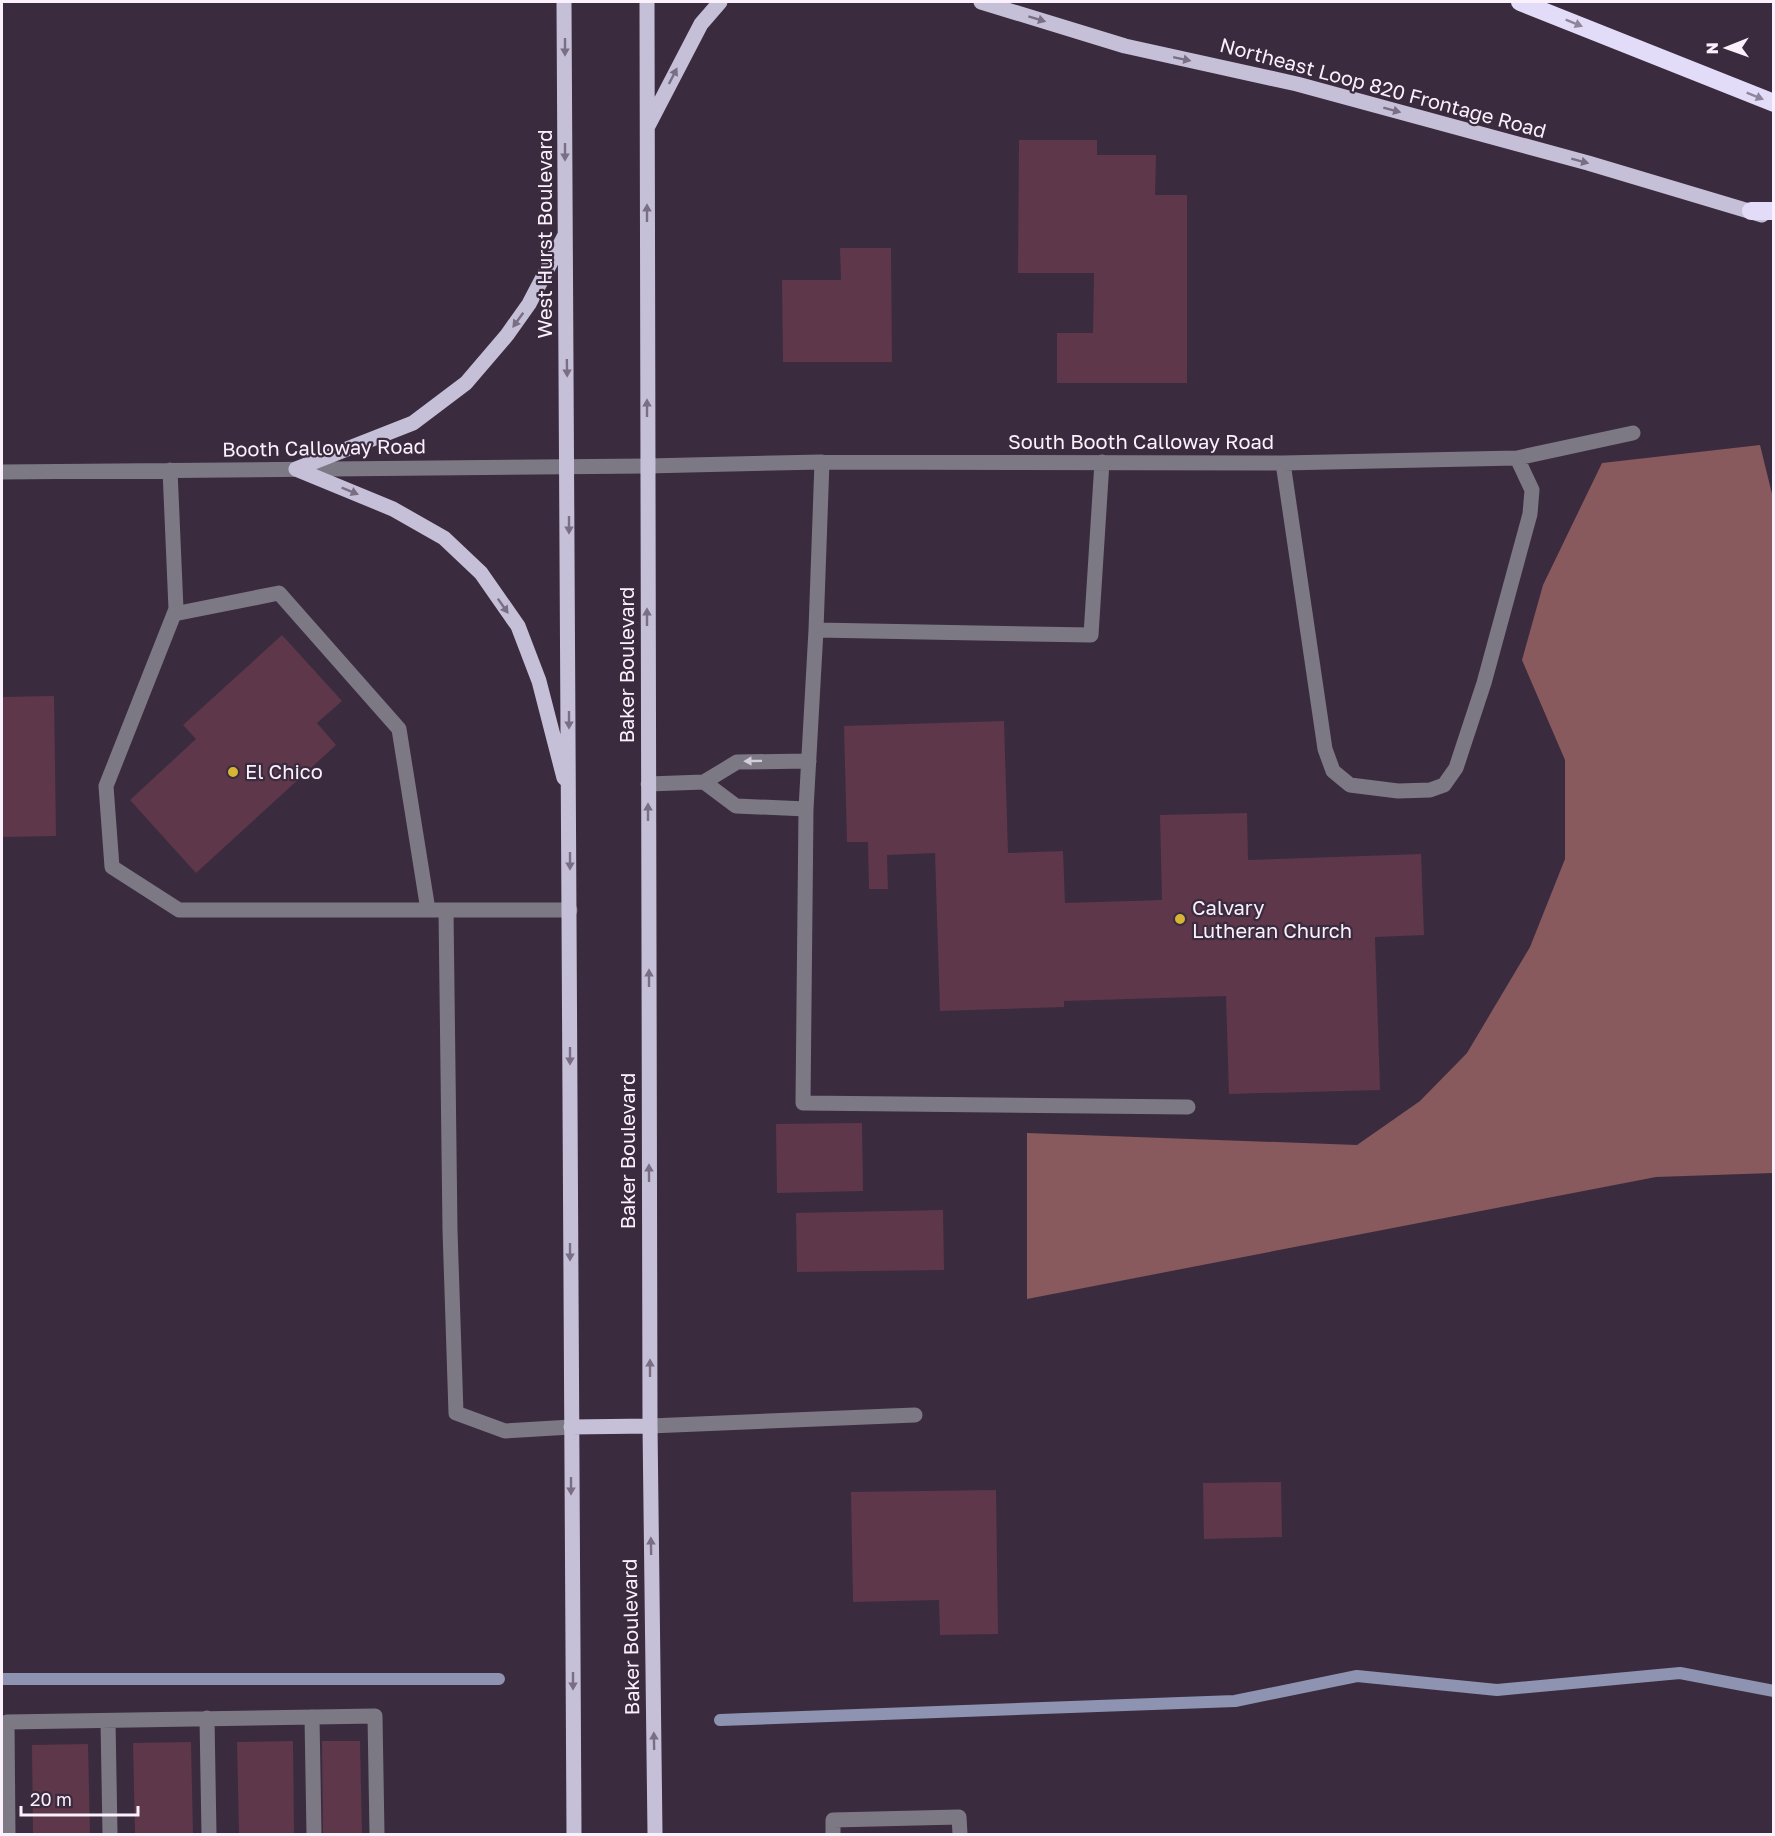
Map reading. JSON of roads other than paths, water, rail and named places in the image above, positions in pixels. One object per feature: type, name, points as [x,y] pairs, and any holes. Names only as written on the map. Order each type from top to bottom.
[{"type":"highway","points":[[1520,2],[1773,103]]},
{"type":"highway","points":[[1751,211],[1773,211]]},
{"type":"main road","name":"West Hurst Boulevard","points":[[564,2],[568,467]]},
{"type":"main road","points":[[647,2],[647,466]]},
{"type":"main road","points":[[647,129],[700,24],[720,2]]},
{"type":"main road","name":"Northeast Loop 820 Frontage Road","points":[[981,2],[1125,46],[1297,84],[1577,160],[1751,211],[1773,220]]},
{"type":"main road","points":[[296,469],[413,423],[466,384],[507,335],[529,304],[566,232]]},
{"type":"main road","name":"Baker Boulevard","points":[[647,466],[650,1426],[654,1834]]},
{"type":"main road","points":[[568,467],[574,1834]]},
{"type":"main road","points":[[296,469],[393,509],[444,538],[481,573],[518,626],[539,681],[570,803]]},
{"type":"main road","points":[[571,1427],[650,1426]]},
{"type":"street","name":"South Booth Calloway Road","points":[[647,466],[822,462],[1283,463],[1517,458],[1633,433]]},
{"type":"street","points":[[1283,463],[1324,749],[1333,771],[1350,785],[1398,791],[1430,790],[1444,785],[1456,768],[1484,683],[1530,514],[1532,490],[1517,458]]},
{"type":"street","points":[[822,462],[806,809],[802,1103],[1188,1107]]},
{"type":"street","points":[[816,630],[1091,635],[1102,462]]},
{"type":"street","name":"Booth Calloway Road","points":[[2,472],[647,466]]},
{"type":"street","points":[[170,470],[176,609],[106,786],[112,867],[179,910],[570,910]]},
{"type":"street","points":[[174,614],[279,593],[399,729],[428,910]]},
{"type":"street","points":[[648,784],[704,782],[737,762],[809,761]]},
{"type":"street","points":[[704,782],[736,806],[806,809]]},
{"type":"street","points":[[446,910],[450,1230],[456,1413],[505,1431],[571,1427]]},
{"type":"street","points":[[650,1426],[915,1415]]},
{"type":"street","points":[[8,1834],[4,1723],[375,1716],[377,1834]]},
{"type":"street","points":[[312,1717],[314,1834]]},
{"type":"street","points":[[207,1718],[209,1834]]},
{"type":"street","points":[[108,1721],[110,1834]]},
{"type":"street","points":[[833,1834],[833,1820],[959,1817],[960,1834]]},
{"type":"waterway","points":[[720,1720],[1235,1701],[1357,1676],[1497,1690],[1680,1673],[1774,1691]]},
{"type":"waterway","points":[[2,1679],[499,1679]]},
{"type":"place","name":"El Chico","points":[[233,772]]},
{"type":"place","name":"Calvary Lutheran Church","points":[[1180,919]]}]
